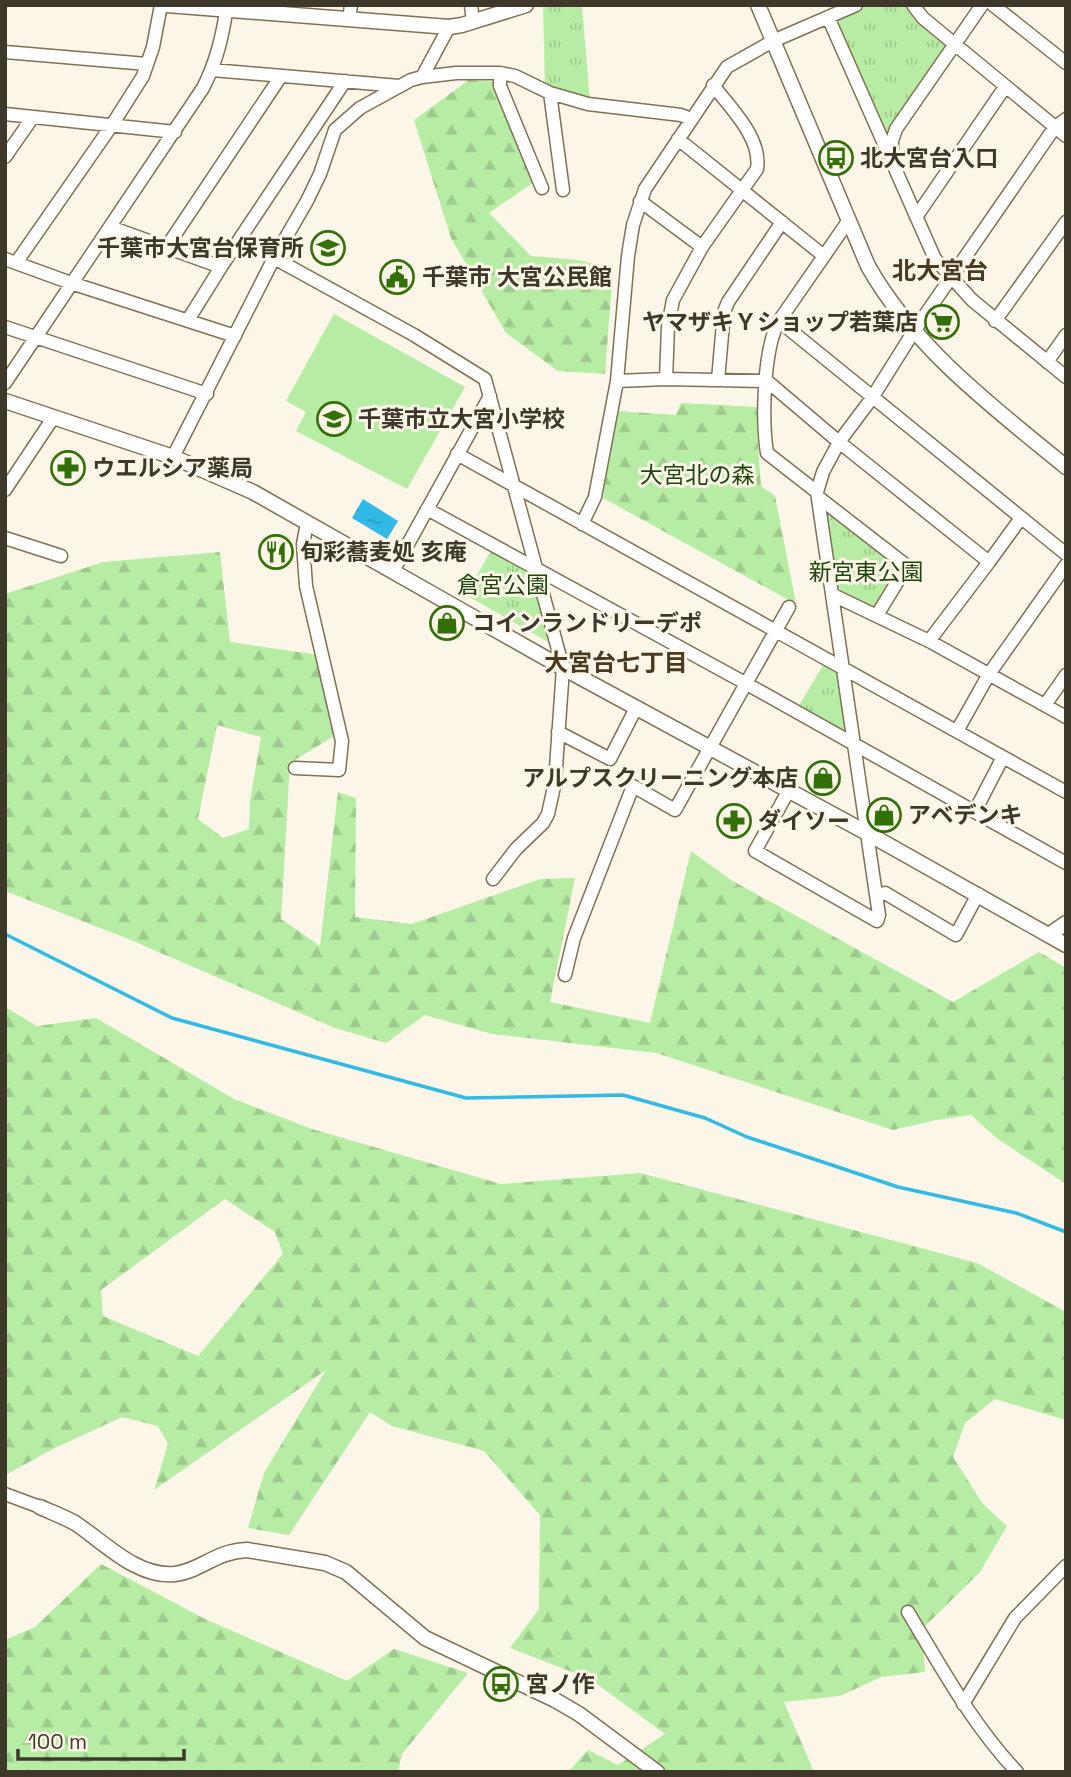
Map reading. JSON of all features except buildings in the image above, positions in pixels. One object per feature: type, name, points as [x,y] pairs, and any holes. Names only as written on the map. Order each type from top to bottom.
[{"type":"street","points":[[161,5],[157,31],[143,76],[112,125],[11,261],[235,336]]},
{"type":"street","points":[[167,5],[350,12],[449,27],[526,5]]},
{"type":"street","points":[[471,5],[473,22]]},
{"type":"street","points":[[758,5],[881,291],[896,312],[965,383],[1066,467]]},
{"type":"street","points":[[582,524],[596,497],[617,381],[628,256],[645,189],[727,66],[773,41],[856,5]]},
{"type":"street","points":[[789,790],[754,851],[877,921],[879,915],[818,494],[823,472],[839,442],[872,398],[914,331],[1062,127],[1005,88],[923,18],[913,5]]},
{"type":"street","points":[[892,161],[892,141],[896,129],[982,5]]},
{"type":"street","points":[[993,5],[1066,63]]},
{"type":"street","points":[[5,383],[189,112],[212,70],[222,42],[227,7]]},
{"type":"street","points":[[828,17],[935,259],[995,321],[1066,377]]},
{"type":"street","points":[[422,77],[449,27]]},
{"type":"street","points":[[5,52],[147,64]]},
{"type":"street","points":[[212,70],[399,86]]},
{"type":"street","points":[[173,457],[274,258],[320,174],[335,130],[360,108],[399,86],[422,77],[456,73],[500,73],[515,76],[550,93],[588,104],[681,115],[691,120]]},
{"type":"street","points":[[500,73],[500,86],[542,188]]},
{"type":"street","points":[[166,248],[281,76]]},
{"type":"street","points":[[188,320],[345,81]]},
{"type":"street","points":[[666,379],[668,326],[673,300],[702,247],[757,169],[759,156],[755,143],[713,85]]},
{"type":"street","points":[[916,217],[1005,88]]},
{"type":"street","points":[[550,93],[563,190]]},
{"type":"street","points":[[5,114],[174,132]]},
{"type":"street","points":[[5,158],[33,117]]},
{"type":"street","points":[[678,139],[824,256]]},
{"type":"street","points":[[640,201],[702,247]]},
{"type":"street","points":[[849,220],[772,333],[768,349],[763,429],[767,453],[907,566],[877,615]]},
{"type":"street","points":[[718,380],[724,312],[728,302],[782,222]]},
{"type":"street","points":[[995,321],[1066,222]]},
{"type":"street","points":[[110,227],[221,267]]},
{"type":"street","points":[[274,258],[414,335],[485,379],[563,668],[555,782],[548,814],[493,879]]},
{"type":"street","points":[[779,321],[1066,554]]},
{"type":"street","points":[[5,327],[207,394]]},
{"type":"street","points":[[1047,362],[1066,335]]},
{"type":"street","points":[[617,381],[767,381],[989,562]]},
{"type":"street","points":[[393,571],[490,396]]},
{"type":"street","points":[[5,401],[173,457],[253,492],[563,668],[978,894],[1066,945]]},
{"type":"street","points":[[5,489],[53,418]]},
{"type":"street","points":[[457,454],[1066,792]]},
{"type":"street","points":[[428,509],[1066,863]]},
{"type":"street","points":[[929,641],[1021,518]]},
{"type":"street","points":[[295,768],[339,770],[342,741],[306,586],[303,544],[307,523]]},
{"type":"street","points":[[5,538],[61,556]]},
{"type":"street","points":[[957,731],[989,674],[1066,565]]},
{"type":"street","points":[[833,595],[929,641],[1066,718]]},
{"type":"street","points":[[565,975],[574,938],[633,786],[675,810],[789,607]]},
{"type":"street","points":[[1045,705],[1066,675]]},
{"type":"street","points":[[558,732],[610,759],[636,708]]},
{"type":"street","points":[[975,811],[1003,757]]},
{"type":"street","points":[[876,895],[885,893],[956,934],[978,894]]},
{"type":"street","points":[[1049,935],[1066,923]]},
{"type":"street","points":[[5,1494],[72,1521],[132,1564],[150,1571],[175,1574],[224,1553],[247,1550],[335,1567],[355,1579],[425,1639],[555,1700],[579,1714],[657,1772]]},
{"type":"street","points":[[963,1704],[1015,1618],[1066,1566]]},
{"type":"street","points":[[908,1612],[963,1704],[1017,1772]]},
{"type":"green space","points":[[543,5],[582,5],[590,101],[545,88]]},
{"type":"green space","points":[[869,5],[906,5],[921,24],[945,45],[945,49],[888,136],[884,135],[837,23],[838,19]]},
{"type":"green space","points":[[469,80],[500,82],[537,180],[489,213],[531,256],[578,260],[613,269],[605,374],[558,371],[506,333],[451,238],[414,120]]},
{"type":"green space","points":[[334,314],[465,387],[407,489],[296,431],[306,412],[286,401]]},
{"type":"green space","name":"大宮北の森","points":[[681,403],[758,407],[761,486],[775,496],[796,604],[603,498],[617,411],[676,415]]},
{"type":"green space","name":"新宮東公園","points":[[829,509],[902,566],[878,606],[872,607],[838,589],[825,511]]},
{"type":"green space","name":"倉宮公園","points":[[493,547],[531,569],[548,642],[466,595]]},
{"type":"green space","points":[[220,552],[230,642],[318,655],[339,733],[290,763],[281,919],[320,946],[338,792],[356,798],[355,917],[412,924],[540,879],[575,878],[550,1002],[650,1023],[691,851],[731,880],[953,1002],[1039,952],[1066,968],[1066,1184],[998,1139],[971,1115],[893,1130],[656,1053],[492,1034],[425,1015],[386,1043],[335,1028],[126,938],[5,891],[5,594],[103,562]],"holes":[[[217,725],[261,737],[250,801],[249,829],[223,838],[198,819]]]},
{"type":"green space","points":[[825,662],[838,669],[847,732],[842,734],[797,709]]},
{"type":"green space","points":[[5,1007],[37,1026],[96,1018],[234,1099],[312,1129],[501,1184],[640,1173],[977,1263],[1066,1312],[1066,1420],[995,1399],[965,1423],[953,1457],[983,1504],[1007,1526],[980,1572],[922,1629],[925,1672],[881,1677],[840,1696],[784,1702],[814,1772],[568,1772],[588,1750],[618,1765],[665,1734],[590,1679],[510,1648],[539,1609],[540,1515],[484,1451],[392,1426],[370,1412],[289,1535],[248,1528],[264,1473],[326,1370],[154,1490],[168,1444],[158,1426],[122,1417],[5,1475]],"holes":[[[225,1199],[275,1232],[283,1254],[198,1356],[103,1316],[101,1290]]]},
{"type":"green space","points":[[101,1564],[205,1619],[347,1681],[394,1649],[468,1673],[402,1754],[398,1772],[5,1772],[5,1640],[35,1627]]},
{"type":"water","points":[[363,499],[398,521],[387,539],[352,518]]},
{"type":"waterway","points":[[5,934],[172,1018],[466,1098],[623,1095],[705,1118],[747,1137],[898,1187],[1016,1213],[1066,1232]]},
{"type":"place","name":"北大宮台入口","points":[[836,158]]},
{"type":"place","name":"千葉市大宮台保育所","points":[[328,248]]},
{"type":"place","name":"千葉市 大宮公民館","points":[[397,277]]},
{"type":"place","name":"ヤマザキＹショップ若葉店","points":[[942,322]]},
{"type":"place","name":"千葉市立大宮小学校","points":[[334,419]]},
{"type":"place","name":"ウエルシア薬局","points":[[68,468]]},
{"type":"place","name":"旬彩蕎麦処 亥庵","points":[[276,552]]},
{"type":"place","name":"コインランドリーデポ","points":[[447,623]]},
{"type":"place","name":"アルプスクリーニング本店","points":[[823,778]]},
{"type":"place","name":"アベデンキ","points":[[884,815]]},
{"type":"place","name":"ダイソー","points":[[734,821]]},
{"type":"place","name":"宮ノ作","points":[[501,1684]]},
{"type":"district","name":"北大宮台","points":[[940,271]]},
{"type":"district","name":"大宮台七丁目","points":[[616,663]]}]
